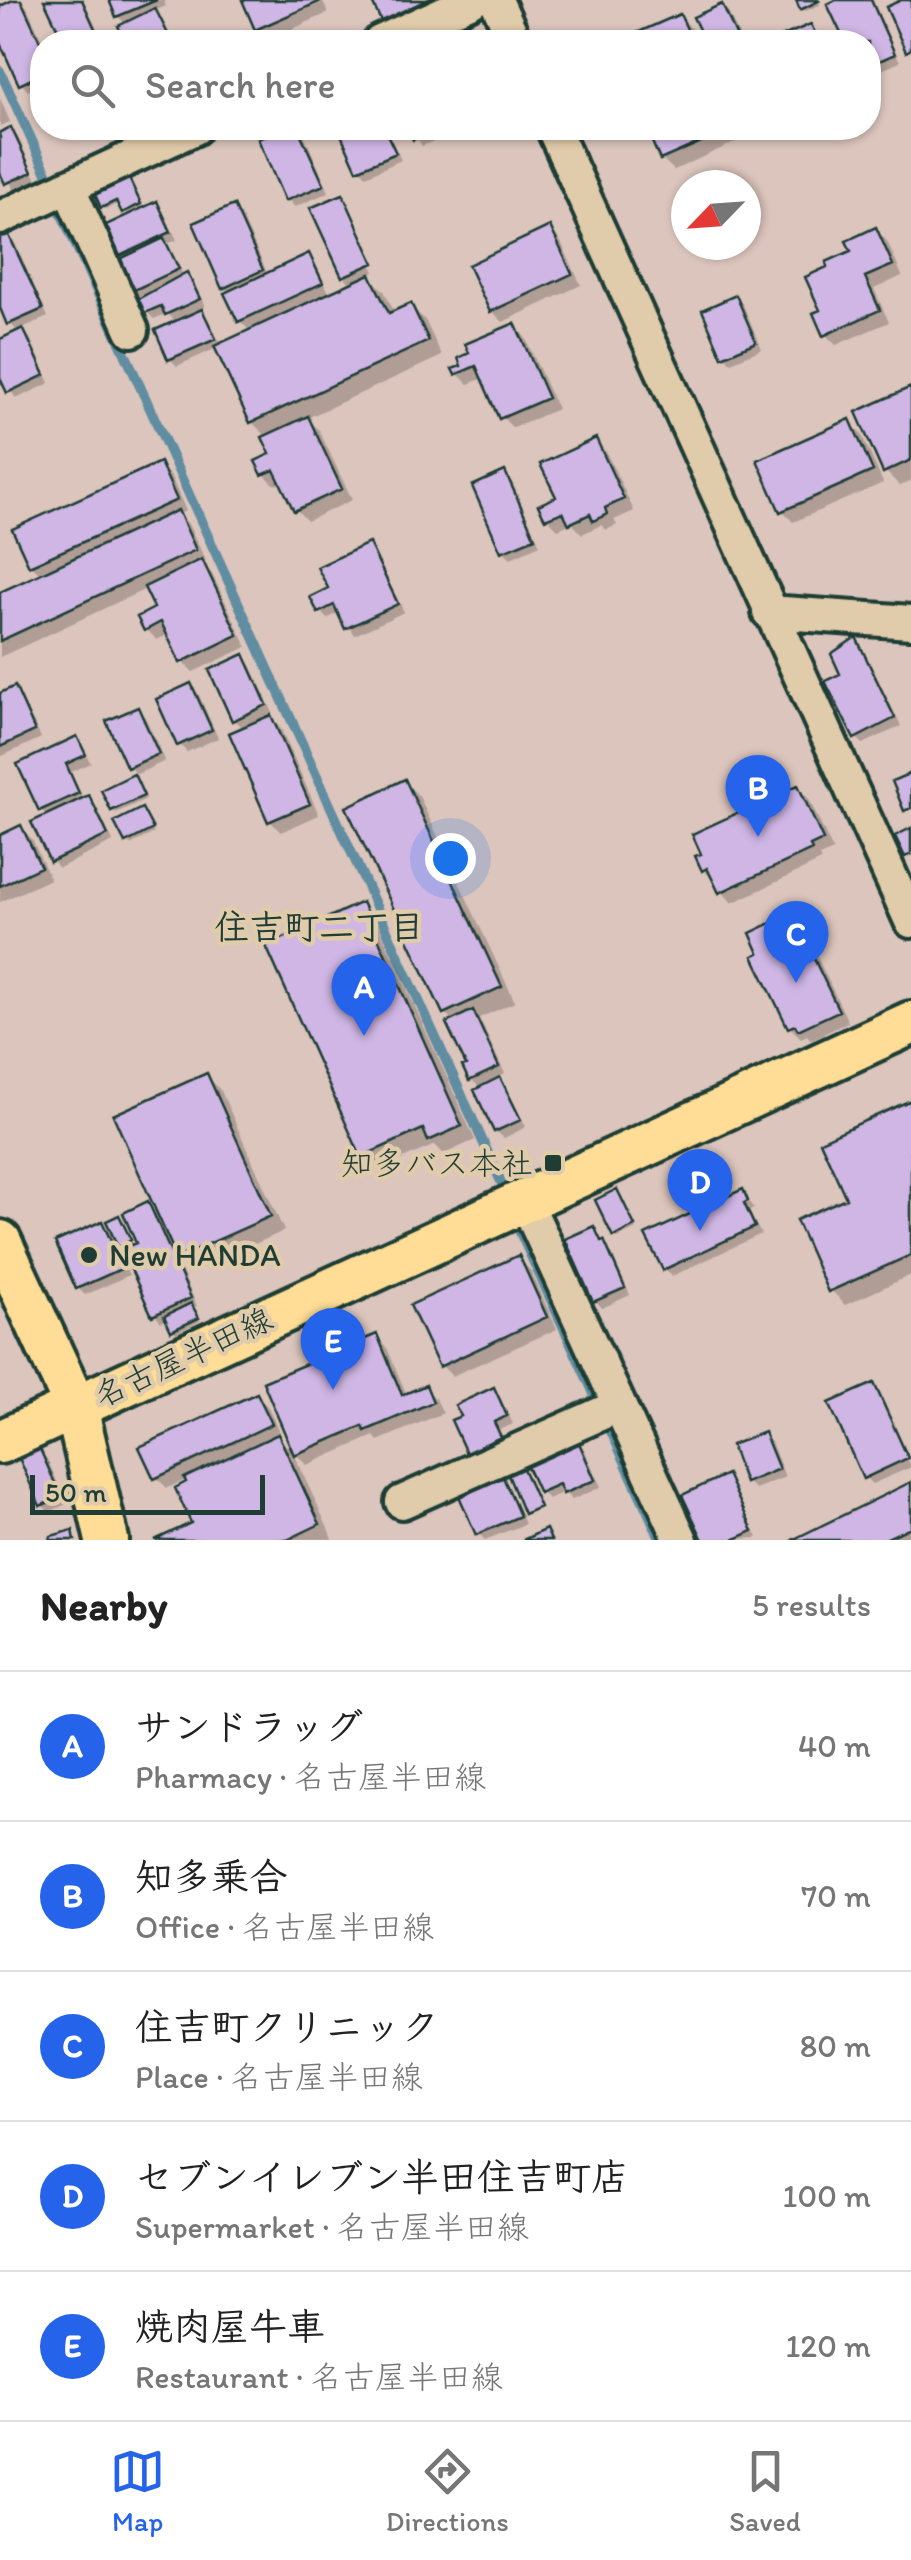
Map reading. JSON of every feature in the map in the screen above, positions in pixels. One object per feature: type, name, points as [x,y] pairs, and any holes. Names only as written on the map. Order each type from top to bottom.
[{"type":"main road","name":"名古屋半田線","points":[[0,1442],[911,1023]]},
{"type":"main road","points":[[0,1242],[76,1407],[107,1540]]},
{"type":"street","points":[[406,30],[472,0]]},
{"type":"street","points":[[496,0],[510,30]]},
{"type":"street","points":[[0,218],[169,140]]},
{"type":"street","points":[[558,140],[911,921]]},
{"type":"street","points":[[68,186],[132,330]]},
{"type":"street","points":[[769,612],[911,622]]},
{"type":"street","points":[[525,1200],[681,1540]]},
{"type":"street","points":[[402,1502],[618,1406]]},
{"type":"building","points":[[21,0],[35,30],[30,30],[30,80],[19,85],[0,43],[0,6]]},
{"type":"building","points":[[44,0],[82,0],[96,30],[58,30]]},
{"type":"building","points":[[109,0],[157,0],[116,17]]},
{"type":"building","points":[[242,0],[318,0],[319,2],[255,30]]},
{"type":"building","points":[[371,0],[439,0],[383,25]]},
{"type":"building","points":[[796,0],[818,0],[819,1],[800,10]]},
{"type":"building","points":[[836,0],[871,0],[895,54],[881,60],[881,30],[839,30],[827,4]]},
{"type":"building","points":[[911,0],[911,49],[906,52],[886,7]]},
{"type":"building","points":[[722,4],[734,30],[699,30],[693,17]]},
{"type":"building","points":[[155,8],[166,30],[120,30],[118,26]]},
{"type":"building","points":[[680,14],[687,30],[643,30]]},
{"type":"building","points":[[468,21],[472,30],[447,30]]},
{"type":"building","points":[[11,127],[32,172],[5,184],[0,173],[0,132]]},
{"type":"building","points":[[258,140],[303,140],[324,185],[285,201]]},
{"type":"building","points":[[343,140],[390,140],[396,153],[357,170]]},
{"type":"building","points":[[651,140],[706,140],[660,160]]},
{"type":"building","points":[[127,174],[141,204],[122,213],[116,201],[101,208],[93,190]]},
{"type":"building","points":[[343,194],[374,263],[342,277],[310,208]]},
{"type":"building","points":[[157,201],[171,232],[120,256],[106,225]]},
{"type":"building","points":[[234,205],[263,270],[222,289],[193,223]]},
{"type":"building","points":[[550,226],[572,274],[490,312],[468,265]]},
{"type":"building","points":[[876,227],[893,265],[865,277],[880,310],[823,336],[813,313],[820,310],[805,277],[851,251],[846,241]]},
{"type":"building","points":[[7,231],[43,309],[7,325],[0,308],[0,234]]},
{"type":"building","points":[[164,238],[179,269],[132,291],[118,260]]},
{"type":"building","points":[[309,253],[323,283],[238,322],[224,293]]},
{"type":"building","points":[[187,272],[200,299],[165,315],[161,306],[145,313],[138,299]]},
{"type":"building","points":[[370,274],[389,313],[411,303],[429,341],[250,423],[214,346]]},
{"type":"building","points":[[736,295],[756,342],[722,357],[702,310]]},
{"type":"building","points":[[202,309],[216,339],[168,360],[155,330]]},
{"type":"building","points":[[515,323],[548,398],[499,419],[476,366],[455,375],[452,369],[461,366],[458,358],[469,353],[465,344]]},
{"type":"building","points":[[23,328],[45,375],[7,393],[0,378],[0,339]]},
{"type":"building","points":[[911,387],[911,460],[883,473],[856,412]]},
{"type":"building","points":[[308,416],[342,489],[294,511],[274,470],[262,475],[255,461],[270,454],[262,437]]},
{"type":"building","points":[[850,419],[873,471],[780,512],[757,460]]},
{"type":"building","points":[[596,438],[624,499],[605,508],[607,514],[593,521],[590,514],[569,524],[563,512],[545,519],[538,505],[556,497],[540,464]]},
{"type":"building","points":[[160,462],[177,500],[29,566],[12,529]]},
{"type":"building","points":[[505,471],[535,538],[501,552],[472,486]]},
{"type":"building","points":[[178,510],[196,550],[0,641],[0,592]]},
{"type":"building","points":[[369,543],[398,604],[345,629],[334,605],[318,613],[310,597],[328,588],[317,567]]},
{"type":"building","points":[[202,559],[238,635],[180,663],[161,622],[144,631],[137,617],[154,608],[144,587]]},
{"type":"building","points":[[856,637],[895,718],[854,739],[825,681],[840,674],[831,654]]},
{"type":"building","points":[[244,654],[267,705],[232,721],[209,670]]},
{"type":"building","points":[[191,683],[212,730],[177,746],[156,699]]},
{"type":"building","points":[[15,686],[35,731],[0,747],[0,693]]},
{"type":"building","points":[[138,707],[159,754],[127,768],[106,721]]},
{"type":"building","points":[[271,715],[310,804],[268,822],[229,733]]},
{"type":"building","points":[[77,736],[86,755],[66,764],[79,793],[39,811],[17,764]]},
{"type":"building","points":[[911,773],[911,808],[904,811],[892,781]]},
{"type":"building","points":[[134,774],[144,796],[111,811],[101,790]]},
{"type":"building","points":[[405,779],[502,987],[443,1014],[346,807]]},
{"type":"building","points":[[798,785],[823,840],[810,846],[812,850],[719,893],[707,868],[702,871],[695,856],[701,854],[692,834]]},
{"type":"building","points":[[89,795],[108,835],[50,862],[31,822]]},
{"type":"building","points":[[142,808],[153,829],[125,843],[114,822]]},
{"type":"building","points":[[21,825],[41,867],[0,886],[0,835]]},
{"type":"building","points":[[911,828],[911,854],[905,857],[895,836]]},
{"type":"building","points":[[362,902],[462,1126],[428,1141],[423,1129],[361,1157],[266,946]]},
{"type":"building","points":[[792,913],[839,1011],[798,1030],[795,1025],[788,1028],[753,956],[759,953],[750,933]]},
{"type":"building","points":[[473,1010],[499,1067],[469,1081],[462,1066],[466,1065],[446,1023]]},
{"type":"building","points":[[207,1073],[271,1216],[177,1258],[113,1115]]},
{"type":"building","points":[[500,1077],[521,1120],[494,1132],[474,1090]]},
{"type":"building","points":[[911,1100],[911,1255],[828,1292],[796,1220],[846,1198],[820,1141]]},
{"type":"building","points":[[617,1189],[635,1226],[613,1237],[595,1200]]},
{"type":"building","points":[[743,1189],[748,1201],[744,1203],[755,1227],[663,1270],[645,1235]]},
{"type":"building","points":[[148,1201],[191,1298],[152,1316],[129,1265],[134,1263],[126,1247],[136,1243],[123,1213]]},
{"type":"building","points":[[119,1215],[131,1240],[118,1247],[106,1221]]},
{"type":"building","name":"New HANDA","points":[[102,1221],[123,1268],[76,1289],[55,1242]]},
{"type":"building","points":[[594,1226],[625,1288],[593,1302],[565,1239]]},
{"type":"building","points":[[519,1255],[547,1317],[439,1367],[410,1305]]},
{"type":"building","points":[[191,1303],[199,1318],[171,1331],[164,1316]]},
{"type":"building","points":[[377,1334],[402,1395],[426,1385],[433,1402],[294,1455],[263,1382]]},
{"type":"building","points":[[874,1383],[908,1458],[863,1479],[829,1403]]},
{"type":"building","points":[[494,1387],[507,1416],[494,1422],[501,1437],[466,1453],[451,1420],[461,1416],[455,1405]]},
{"type":"building","points":[[257,1393],[272,1424],[154,1479],[139,1447]]},
{"type":"building","points":[[764,1432],[779,1469],[745,1483],[731,1445]]},
{"type":"building","points":[[278,1434],[320,1524],[287,1540],[155,1540],[191,1523],[175,1488],[186,1482],[184,1478]]},
{"type":"building","points":[[577,1438],[595,1480],[563,1494],[559,1484],[539,1493],[525,1462]]},
{"type":"building","points":[[40,1449],[61,1497],[40,1506],[19,1458]]},
{"type":"building","points":[[521,1464],[540,1507],[524,1514],[506,1470]]},
{"type":"building","points":[[727,1474],[753,1531],[733,1540],[703,1540],[682,1495]]},
{"type":"building","points":[[503,1477],[520,1516],[476,1535],[459,1496]]},
{"type":"building","points":[[911,1482],[911,1527],[883,1540],[792,1540]]},
{"type":"building","points":[[546,1529],[551,1540],[523,1540]]},
{"type":"building","points":[[73,1530],[75,1540],[50,1540],[51,1536]]},
{"type":"waterway","points":[[0,71],[30,136]]},
{"type":"waterway","points":[[32,140],[50,180]]},
{"type":"waterway","points":[[59,208],[503,1186]]},
{"type":"waterway","points":[[518,1228],[596,1398]]},
{"type":"waterway","points":[[609,1427],[661,1540]]},
{"type":"place","name":"知多乗合","points":[[758,837]]},
{"type":"place","name":"住吉町クリニック","points":[[796,983]]},
{"type":"place","name":"サンドラッグ","points":[[364,1036]]},
{"type":"place","name":"知多バス本社","points":[[553,1163]]},
{"type":"place","name":"セブンイレブン半田住吉町店","points":[[700,1231]]},
{"type":"place","name":"New HANDA","points":[[89,1255]]},
{"type":"place","name":"焼肉屋牛車","points":[[333,1390]]},
{"type":"district","name":"住吉町二丁目","points":[[319,927]]}]
